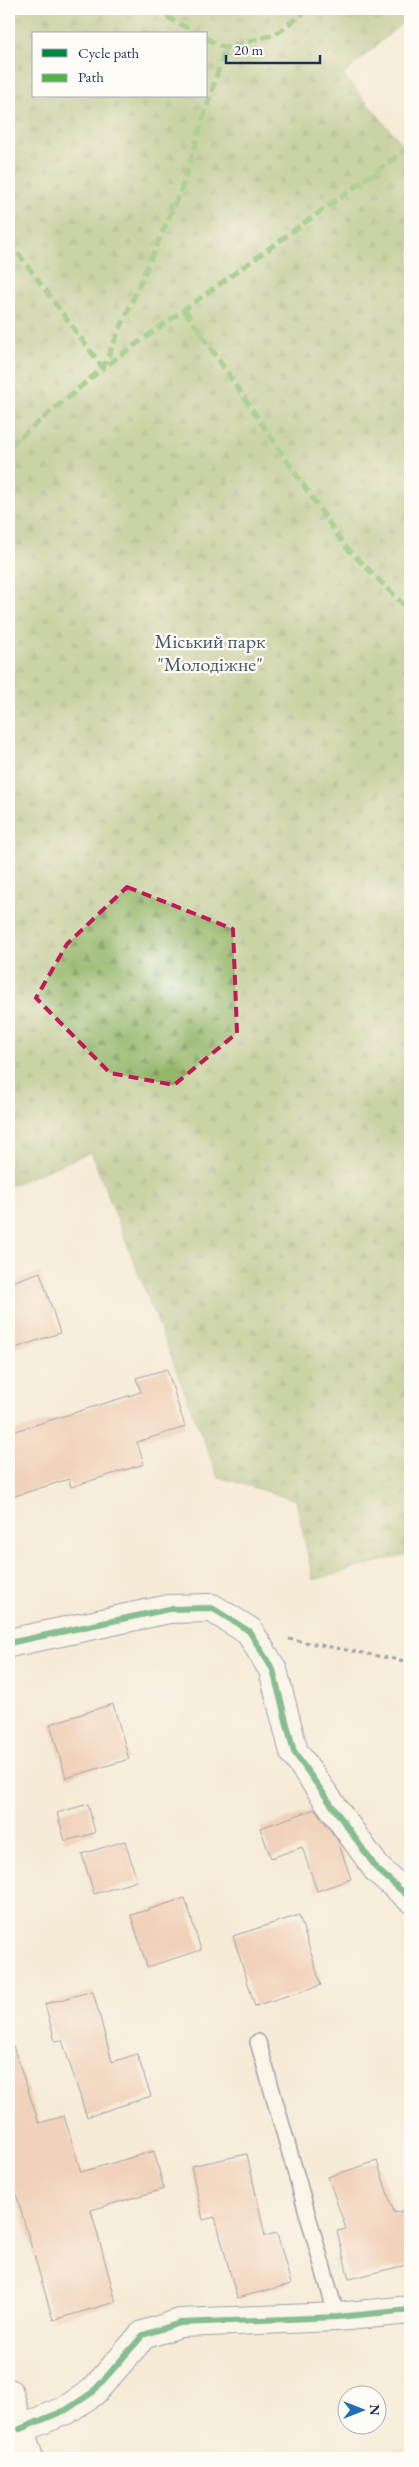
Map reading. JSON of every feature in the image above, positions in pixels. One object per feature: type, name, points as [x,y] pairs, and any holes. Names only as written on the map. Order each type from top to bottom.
[{"type":"street","points":[[9,1643],[169,1609],[212,1608],[249,1631],[273,1670],[294,1752],[376,1869],[410,1898]]},
{"type":"street","points":[[20,2429],[66,2410],[93,2392],[143,2335],[180,2323],[337,2318],[410,2310]]},
{"type":"street","points":[[9,2396],[28,2458]]},
{"type":"lane","points":[[258,2042],[337,2318]]},
{"type":"path","points":[[249,1631],[410,1662]]},
{"type":"highlighted area","points":[[127,887],[233,929],[237,1033],[174,1085],[110,1073],[36,998],[67,944]]},
{"type":"shaded area","points":[[410,2448],[410,2458],[345,2458]]},
{"type":"green space","name":"Міський парк \"Молодіжне\"","points":[[9,9],[410,9],[410,16],[343,75],[410,153],[410,1553],[313,1580],[296,1500],[218,1477],[91,1152],[9,1186]]},
{"type":"building","points":[[40,1272],[60,1333],[9,1350],[9,1283]]},
{"type":"building","points":[[167,1369],[185,1427],[137,1442],[144,1464],[71,1487],[69,1479],[9,1498],[9,1433],[141,1392],[136,1378]]},
{"type":"building","points":[[113,1704],[129,1759],[66,1778],[50,1724]]},
{"type":"building","points":[[88,1804],[95,1833],[65,1841],[57,1813]]},
{"type":"building","points":[[315,1809],[338,1841],[351,1879],[317,1891],[302,1847],[271,1858],[260,1828]]},
{"type":"building","points":[[125,1841],[137,1881],[94,1894],[82,1854]]},
{"type":"building","points":[[185,1898],[201,1950],[147,1967],[131,1915]]},
{"type":"building","points":[[299,1915],[321,1985],[255,2006],[233,1936]]},
{"type":"building","points":[[93,1991],[112,2062],[137,2054],[151,2096],[87,2117],[62,2040],[55,2041],[45,2004]]},
{"type":"building","points":[[13,2046],[39,2123],[64,2116],[81,2172],[154,2151],[164,2189],[91,2210],[116,2302],[53,2320],[9,2170],[9,2047]]},
{"type":"building","points":[[247,2154],[265,2236],[277,2233],[291,2284],[237,2298],[215,2217],[203,2220],[191,2166]]},
{"type":"building","points":[[377,2161],[394,2213],[410,2209],[410,2264],[349,2279],[337,2231],[346,2229],[328,2177]]},
{"type":"marked path","points":[[153,9],[194,32]]},
{"type":"marked path","points":[[208,39],[225,48],[276,34],[309,9]]},
{"type":"marked path","points":[[9,447],[103,368],[183,185],[225,48]]},
{"type":"marked path","points":[[9,241],[103,368],[410,147]]},
{"type":"marked path","points":[[185,310],[344,545],[410,611]]},
{"type":"cycle path","points":[[9,1643],[169,1609],[212,1608],[249,1631],[273,1670],[294,1752],[377,1869],[410,1898]]},
{"type":"cycle path","points":[[20,2429],[66,2410],[93,2392],[143,2335],[180,2323],[337,2317],[410,2310]]}]
